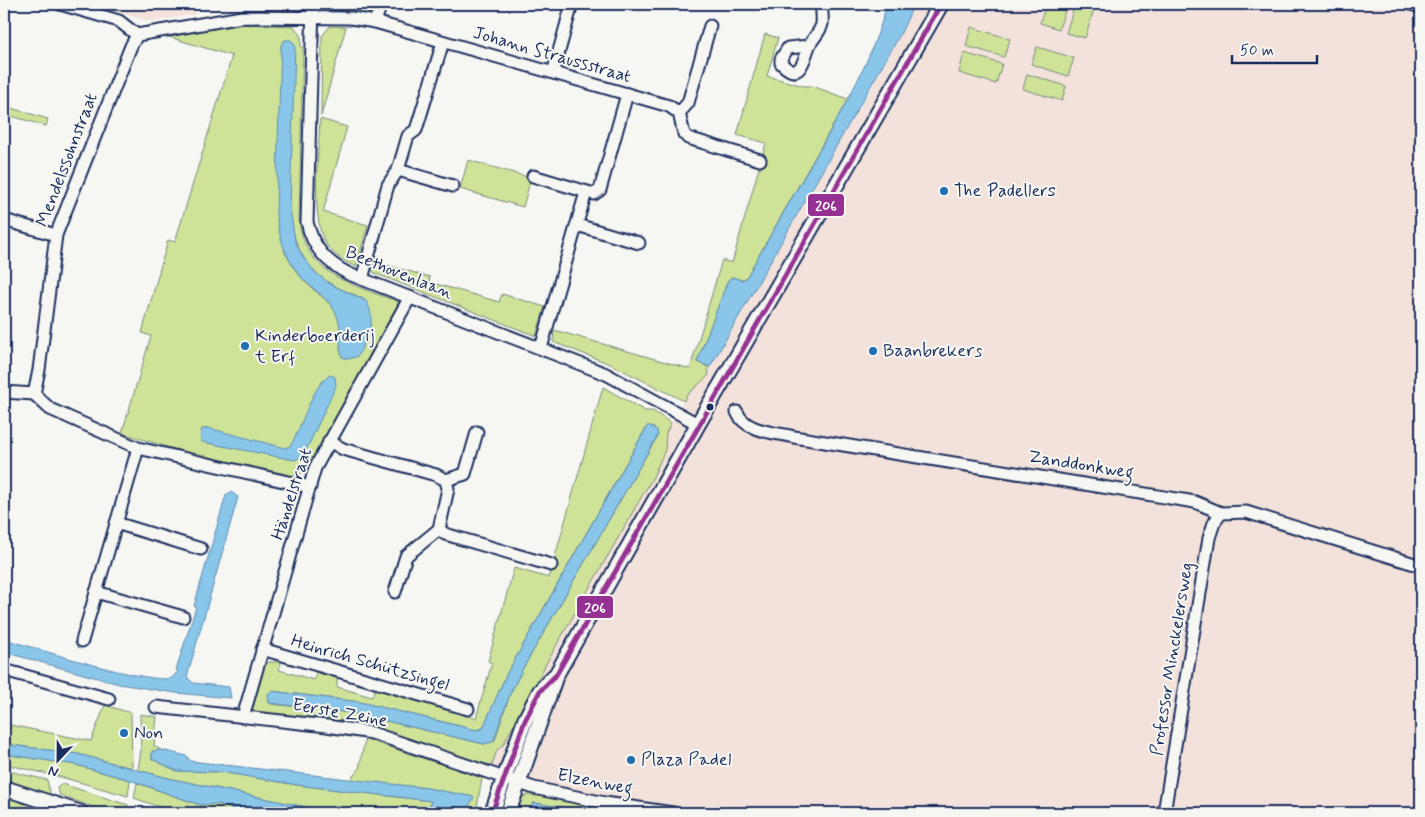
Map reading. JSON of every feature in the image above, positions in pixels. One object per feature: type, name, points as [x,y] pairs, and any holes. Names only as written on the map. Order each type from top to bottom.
[{"type":"main road","points":[[508,813],[512,780],[529,713],[540,691],[556,675],[940,4]]},
{"type":"main road","points":[[492,813],[512,780]]},
{"type":"main road","points":[[4,788],[80,813]]},
{"type":"street","points":[[60,4],[119,21],[137,35],[242,17],[313,18]]},
{"type":"street","name":"Beethovenlaan","points":[[313,4],[307,222],[312,240],[322,256],[332,265],[362,279],[541,348],[630,386],[698,424]]},
{"type":"street","points":[[375,22],[381,4]]},
{"type":"street","points":[[553,73],[572,4]]},
{"type":"street","points":[[809,46],[820,28],[822,4]]},
{"type":"street","points":[[1411,4],[1421,7]]},
{"type":"street","name":"Johann Straussstraat","points":[[313,18],[351,18],[375,22],[669,106],[679,113]]},
{"type":"street","points":[[710,26],[688,103],[679,113],[684,134],[688,138],[760,160]]},
{"type":"street","name":"Mendelssohnstraat","points":[[34,394],[39,370],[56,236],[81,167],[137,35]]},
{"type":"street","points":[[362,279],[388,185],[398,170],[408,136],[416,130],[442,42]]},
{"type":"street","points":[[533,176],[590,193],[600,190],[627,94]]},
{"type":"street","points":[[398,170],[453,186]]},
{"type":"street","points":[[541,348],[577,224],[590,193]]},
{"type":"street","points":[[4,220],[56,236]]},
{"type":"street","points":[[577,224],[639,243]]},
{"type":"street","name":"Händelstraat","points":[[243,717],[315,468],[410,297]]},
{"type":"street","points":[[4,392],[34,394],[50,409],[138,448],[310,487]]},
{"type":"street","name":"Zanddonkweg","points":[[737,412],[740,421],[753,428],[778,433],[1186,500],[1221,513],[1246,512],[1421,566]]},
{"type":"street","points":[[329,441],[343,449],[436,475],[446,480],[465,474],[477,432]]},
{"type":"street","points":[[82,641],[138,448]]},
{"type":"street","points":[[395,592],[406,556],[439,529],[448,489],[446,480]]},
{"type":"street","name":"Professor Minckelersweg","points":[[1164,813],[1209,538],[1214,523],[1221,513]]},
{"type":"street","points":[[116,523],[201,549]]},
{"type":"street","points":[[439,529],[445,534],[551,564]]},
{"type":"street","points":[[96,592],[183,617]]},
{"type":"street","name":"Heinrich Schützsingel","points":[[262,649],[468,709]]},
{"type":"street","points":[[4,670],[108,699]]},
{"type":"street","name":"Eerste Zeine","points":[[156,707],[327,726],[372,733],[512,780]]},
{"type":"street","name":"Elzenweg","points":[[512,780],[605,803],[673,813]]},
{"type":"shaded area","points":[[91,4],[194,4],[196,14],[153,22]]},
{"type":"shaded area","points":[[908,4],[1421,4],[1421,813],[517,813],[484,756],[700,372],[872,87]]},
{"type":"green space","points":[[328,4],[357,4],[370,8],[369,14],[328,9]]},
{"type":"green space","points":[[1046,4],[1067,4],[1059,29],[1040,23]]},
{"type":"green space","points":[[1075,4],[1094,9],[1085,38],[1066,33]]},
{"type":"green space","points":[[241,24],[294,26],[301,37],[301,47],[303,47],[299,218],[303,237],[310,253],[334,275],[365,290],[399,302],[310,465],[301,474],[295,476],[184,452],[122,433],[151,336],[142,333],[168,240],[175,242],[232,56],[169,37]],"holes":[[[290,208],[291,220],[300,252],[313,270],[331,284],[366,301],[340,350],[340,323],[336,313],[299,275],[284,251]]]},
{"type":"green space","points":[[330,26],[346,27],[321,116],[322,36]]},
{"type":"green space","points":[[971,27],[1010,39],[1004,57],[966,46]]},
{"type":"green space","points":[[765,34],[778,38],[767,76],[804,86],[812,86],[848,99],[746,278],[742,280],[732,277],[728,280],[697,362],[708,367],[709,375],[687,395],[684,401],[610,364],[553,342],[554,330],[690,369],[722,260],[732,263],[766,143],[737,135]]},
{"type":"green space","points":[[1037,47],[1074,58],[1068,76],[1031,64]]},
{"type":"green space","points":[[964,53],[1002,64],[996,84],[959,73]]},
{"type":"green space","points":[[1027,74],[1066,86],[1062,101],[1023,89]]},
{"type":"green space","points":[[4,106],[48,119],[46,126],[4,114]]},
{"type":"green space","points":[[320,119],[347,127],[323,212],[368,225],[356,267],[331,251],[322,236],[316,186]]},
{"type":"green space","points":[[468,160],[531,178],[523,207],[460,189]]},
{"type":"green space","points":[[375,262],[430,277],[429,282],[499,302],[502,294],[545,307],[536,336],[374,273],[372,269]]},
{"type":"green space","points":[[603,387],[645,411],[653,411],[671,423],[666,433],[665,450],[653,477],[547,662],[503,745],[497,750],[492,765],[477,762],[391,733],[354,724],[252,712],[264,668],[268,662],[281,662],[279,670],[314,680],[316,672],[337,678],[337,687],[372,697],[375,689],[476,718],[492,663],[488,661],[514,568],[549,578]],"holes":[[[646,428],[658,435],[522,670],[510,694],[495,740],[484,744],[352,713],[271,704],[268,701],[271,691],[360,702],[476,730],[483,728],[506,675]]]},
{"type":"green space","points":[[105,705],[131,713],[132,768],[78,754],[4,744],[4,724],[91,741]]},
{"type":"green space","points":[[140,714],[157,717],[154,746],[161,750],[152,752],[152,759],[177,771],[221,772],[297,785],[431,801],[429,809],[423,813],[334,813],[138,770],[141,750]]},
{"type":"green space","points":[[365,739],[482,778],[476,813],[465,813],[473,797],[427,788],[350,780],[359,769]]},
{"type":"green space","points":[[4,754],[76,765],[130,780],[128,796],[61,777],[4,764]]},
{"type":"green space","points":[[4,770],[47,780],[51,797],[4,784]]},
{"type":"green space","points":[[137,783],[200,805],[219,804],[242,813],[177,813],[134,798]]},
{"type":"green space","points":[[62,784],[128,805],[126,813],[109,813],[60,795],[57,788]]},
{"type":"green space","points":[[4,794],[52,809],[52,813],[4,813]]},
{"type":"green space","points":[[528,795],[633,813],[601,813],[534,803],[531,813],[511,813],[517,799]]},
{"type":"water","points":[[887,4],[914,4],[901,33],[710,367],[697,362],[728,280],[732,277],[742,280],[746,278],[849,96],[867,61]]},
{"type":"water","points":[[285,40],[291,40],[295,45],[290,208],[295,241],[303,257],[315,272],[330,284],[366,301],[371,315],[368,335],[358,356],[349,359],[342,357],[339,321],[331,304],[308,284],[289,260],[279,232],[276,212],[281,45]]},
{"type":"water","points":[[331,375],[335,377],[336,386],[303,457],[294,460],[202,442],[200,435],[202,429],[208,428],[285,448],[290,446],[318,387]]},
{"type":"water","points":[[648,425],[657,430],[658,435],[522,670],[510,694],[493,742],[484,744],[352,713],[269,703],[268,694],[271,691],[360,702],[476,730],[483,728],[506,675]]},
{"type":"water","points":[[231,492],[238,497],[187,677],[193,683],[229,687],[231,698],[176,693],[119,684],[4,652],[4,639],[117,671],[160,679],[172,678],[178,671],[176,670],[196,607],[194,606],[226,495]]},
{"type":"water","points":[[4,744],[78,754],[168,778],[334,813],[242,813],[219,804],[200,805],[130,780],[76,765],[4,754]]},
{"type":"water","points":[[161,750],[187,756],[190,761],[427,788],[474,797],[465,813],[423,813],[429,809],[431,801],[297,785],[221,772],[177,771],[152,759],[152,751]]},
{"type":"water","points":[[533,803],[601,813],[531,813]]},
{"type":"transit line","name":"206","points":[[492,813],[525,720],[540,691],[556,675],[941,4]]},
{"type":"place","name":"The Padellers","points":[[944,191]]},
{"type":"place","name":"Kinderboerderij t Erf","points":[[245,346]]},
{"type":"place","name":"Baanbrekers","points":[[873,351]]},
{"type":"place","name":"Non","points":[[124,733]]},
{"type":"place","name":"Plaza Padel","points":[[631,760]]}]
